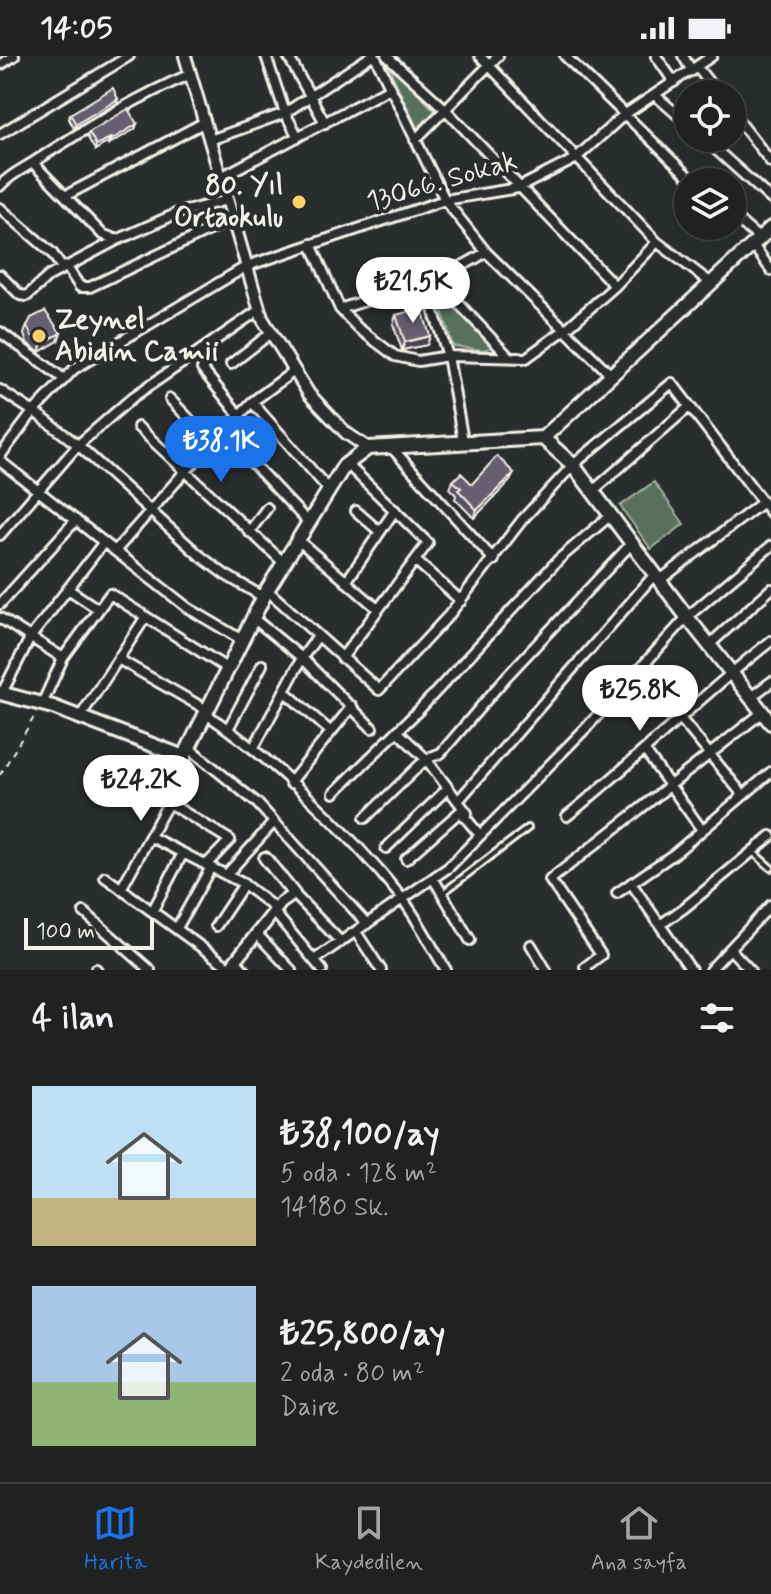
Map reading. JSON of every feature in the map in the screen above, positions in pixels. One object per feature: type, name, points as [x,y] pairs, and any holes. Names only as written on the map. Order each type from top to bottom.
[{"type":"main road","points":[[1,693],[186,752],[265,593],[347,464],[368,448],[543,438],[771,228]]},
{"type":"main road","points":[[543,438],[573,465],[767,717]]},
{"type":"street","points":[[0,65],[14,56]]},
{"type":"street","points":[[0,134],[129,56]]},
{"type":"street","points":[[186,56],[259,310],[309,394],[346,433],[368,448]]},
{"type":"street","points":[[266,56],[285,113],[298,137]]},
{"type":"street","points":[[288,56],[325,123]]},
{"type":"street","points":[[210,140],[285,113],[309,94],[373,56],[445,200],[486,252],[611,375]]},
{"type":"street","points":[[387,56],[445,109],[615,286]]},
{"type":"street","points":[[480,56],[657,242],[711,283]]},
{"type":"street","points":[[415,140],[498,56]]},
{"type":"street","points":[[565,56],[679,168]]},
{"type":"street","points":[[656,56],[674,82]]},
{"type":"street","points":[[683,56],[705,80]]},
{"type":"street","name":"13066. Sokak","points":[[677,80],[712,56]]},
{"type":"street","points":[[0,186],[9,176],[162,86],[191,74]]},
{"type":"street","name":"13066. Sokak","points":[[0,459],[33,412],[74,369],[247,266],[445,200],[518,188],[575,159],[624,115],[674,82]]},
{"type":"street","points":[[221,177],[390,88]]},
{"type":"street","points":[[655,95],[674,112]]},
{"type":"street","points":[[65,196],[205,122]]},
{"type":"street","points":[[746,130],[771,162]]},
{"type":"street","points":[[719,152],[771,199]]},
{"type":"street","points":[[33,163],[102,234],[117,240]]},
{"type":"street","points":[[0,275],[20,295],[27,296],[64,267],[117,240],[178,213],[227,200]]},
{"type":"street","points":[[0,208],[52,253],[80,287],[90,287],[233,219]]},
{"type":"street","points":[[746,230],[757,242],[771,270]]},
{"type":"street","points":[[311,244],[340,309],[358,328],[395,356],[418,361],[448,356],[526,358],[566,329],[615,286],[657,242]]},
{"type":"street","points":[[340,309],[427,281],[469,264],[486,252]]},
{"type":"street","points":[[427,281],[448,356],[463,441]]},
{"type":"street","points":[[427,281],[446,290],[508,356]]},
{"type":"street","points":[[0,535],[78,445],[133,397],[259,310]]},
{"type":"street","points":[[231,364],[271,333]]},
{"type":"street","points":[[2,338],[64,379]]},
{"type":"street","points":[[202,369],[239,415]]},
{"type":"street","points":[[115,551],[239,415],[294,371]]},
{"type":"street","points":[[0,390],[78,445],[149,512],[224,574],[265,593],[379,690],[461,601],[522,520],[573,465],[672,383],[771,513]]},
{"type":"street","points":[[170,399],[212,443]]},
{"type":"street","points":[[252,402],[329,490]]},
{"type":"street","points":[[593,491],[690,406]]},
{"type":"street","points":[[138,427],[284,563]]},
{"type":"street","points":[[223,432],[309,523]]},
{"type":"street","points":[[391,447],[494,560]]},
{"type":"street","points":[[0,459],[188,608],[242,640]]},
{"type":"street","points":[[342,658],[428,543],[347,464]]},
{"type":"street","points":[[406,859],[460,805],[657,577],[763,502]]},
{"type":"street","points":[[249,532],[267,508]]},
{"type":"street","points":[[346,582],[395,510]]},
{"type":"street","points":[[356,511],[379,531]]},
{"type":"street","points":[[334,793],[481,645],[559,559],[611,515]]},
{"type":"street","points":[[0,604],[76,520]]},
{"type":"street","points":[[298,540],[378,609]]},
{"type":"street","points":[[1,693],[30,638],[104,542]]},
{"type":"street","points":[[365,818],[426,759],[441,753],[507,676],[632,543]]},
{"type":"street","points":[[314,960],[449,867],[586,728],[687,617],[771,546]]},
{"type":"street","points":[[416,561],[461,601]]},
{"type":"street","points":[[68,589],[98,609]]},
{"type":"street","points":[[709,645],[771,589]]},
{"type":"street","points":[[42,704],[63,658],[110,594],[228,669]]},
{"type":"street","points":[[0,618],[63,658]]},
{"type":"street","points":[[80,717],[145,618]]},
{"type":"street","points":[[253,618],[302,658],[372,728]]},
{"type":"street","points":[[253,749],[302,658],[318,636]]},
{"type":"street","points":[[567,816],[621,773],[731,672],[771,641]]},
{"type":"street","points":[[118,659],[206,711],[253,749],[350,839],[403,900],[446,970]]},
{"type":"street","points":[[228,729],[262,665]]},
{"type":"street","points":[[640,669],[743,795]]},
{"type":"street","points":[[751,697],[771,682]]},
{"type":"street","points":[[284,691],[331,732]]},
{"type":"street","points":[[290,783],[352,706]]},
{"type":"street","points":[[587,970],[585,967],[601,955],[550,880],[711,754],[767,717]]},
{"type":"street","points":[[397,731],[426,759],[479,834]]},
{"type":"street","points":[[645,751],[702,830]]},
{"type":"street","points":[[121,889],[184,774],[186,752]]},
{"type":"street","points":[[186,752],[257,803],[367,924]]},
{"type":"street","points":[[617,893],[674,854],[771,772]]},
{"type":"street","points":[[386,848],[448,788]]},
{"type":"street","points":[[169,803],[230,840],[209,866],[177,928]]},
{"type":"street","points":[[226,875],[274,822]]},
{"type":"street","points":[[660,925],[771,836]]},
{"type":"street","points":[[151,837],[244,884],[275,910],[322,970]]},
{"type":"street","points":[[153,910],[183,853]]},
{"type":"street","points":[[265,858],[294,894],[341,942]]},
{"type":"street","points":[[105,877],[231,966],[244,970]]},
{"type":"street","points":[[433,878],[470,940]]},
{"type":"street","points":[[631,883],[691,970]]},
{"type":"street","points":[[216,926],[244,884]]},
{"type":"street","points":[[231,966],[275,910],[294,894]]},
{"type":"street","points":[[710,970],[771,905]]},
{"type":"street","points":[[84,912],[150,970]]},
{"type":"street","points":[[356,932],[381,970]]},
{"type":"street","points":[[256,933],[291,970]]},
{"type":"street","points":[[531,945],[546,970]]},
{"type":"street","points":[[730,949],[750,970]]},
{"type":"lane","points":[[442,893],[528,828]]},
{"type":"lane","points":[[752,851],[771,868]]},
{"type":"path","points":[[0,775],[42,704]]},
{"type":"green space","points":[[391,65],[437,113],[418,130],[389,68]]},
{"type":"green space","points":[[445,298],[458,307],[493,347],[483,350],[453,346],[439,300]]},
{"type":"green space","points":[[654,482],[684,524],[651,549],[620,506]]},
{"type":"building","points":[[113,88],[118,99],[76,124],[70,114]]},
{"type":"building","points":[[128,109],[137,124],[96,145],[89,132]]},
{"type":"building","points":[[422,308],[430,336],[405,342],[396,315]]},
{"type":"building","points":[[45,311],[61,333],[42,343],[31,335],[27,326],[31,318]]},
{"type":"building","points":[[497,456],[514,473],[477,510],[453,481],[461,473],[472,484]]},
{"type":"place","name":"80. Yıl Ortaokulu","points":[[299,202]]},
{"type":"place","name":"Zeynel Abidin Camii","points":[[39,336]]}]
